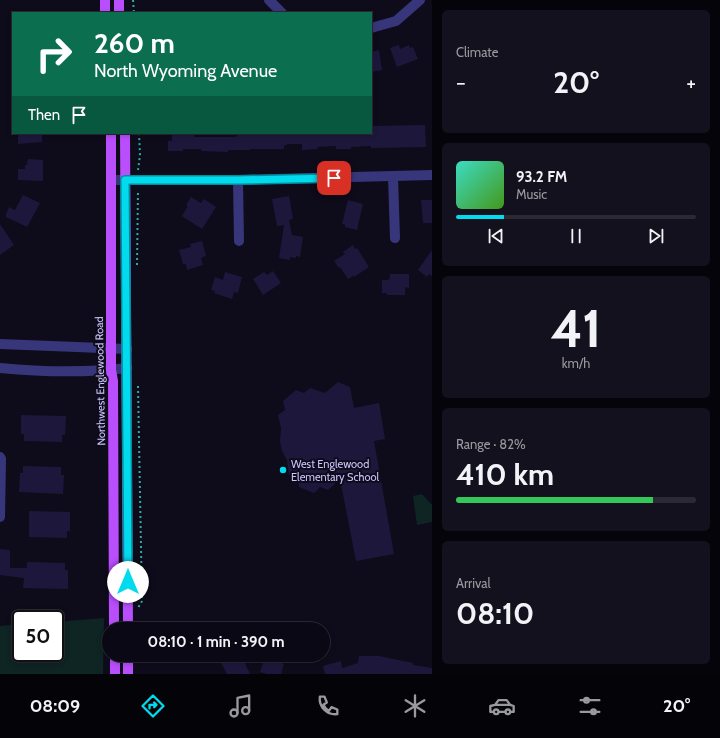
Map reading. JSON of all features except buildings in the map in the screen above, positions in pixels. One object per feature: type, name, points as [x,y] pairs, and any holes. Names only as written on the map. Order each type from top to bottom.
[{"type":"main road","points":[[105,0],[105,12]]},
{"type":"main road","points":[[119,0],[119,12]]},
{"type":"main road","name":"Northwest Englewood Road","points":[[111,134],[111,370],[113,389],[114,622]]},
{"type":"main road","points":[[125,134],[128,622]]},
{"type":"main road","points":[[114,674],[115,662]]},
{"type":"main road","points":[[128,662],[128,674]]},
{"type":"street","points":[[269,0],[281,12]]},
{"type":"street","points":[[372,28],[396,21],[420,0]]},
{"type":"street","points":[[112,180],[238,180],[432,175]]},
{"type":"street","points":[[393,177],[395,238]]},
{"type":"street","points":[[238,180],[239,241]]},
{"type":"street","points":[[0,344],[127,349]]},
{"type":"street","points":[[0,368],[27,371],[111,370],[127,368]]},
{"type":"street","points":[[0,457],[0,517]]},
{"type":"path","points":[[133,0],[134,12]]},
{"type":"path","points":[[137,268],[138,189],[136,180],[140,155],[139,134]]},
{"type":"path","points":[[136,613],[142,601],[137,384]]},
{"type":"green space","points":[[422,494],[432,505],[432,522],[417,525],[413,496]]},
{"type":"green space","points":[[104,618],[104,622],[102,622],[103,674],[0,674],[0,626],[12,625],[12,662],[64,662],[64,621]]},
{"type":"place","name":"West Englewood Elementary School","points":[[283,470]]},
{"type":"route","points":[[128,582],[125,180],[334,178]]}]
